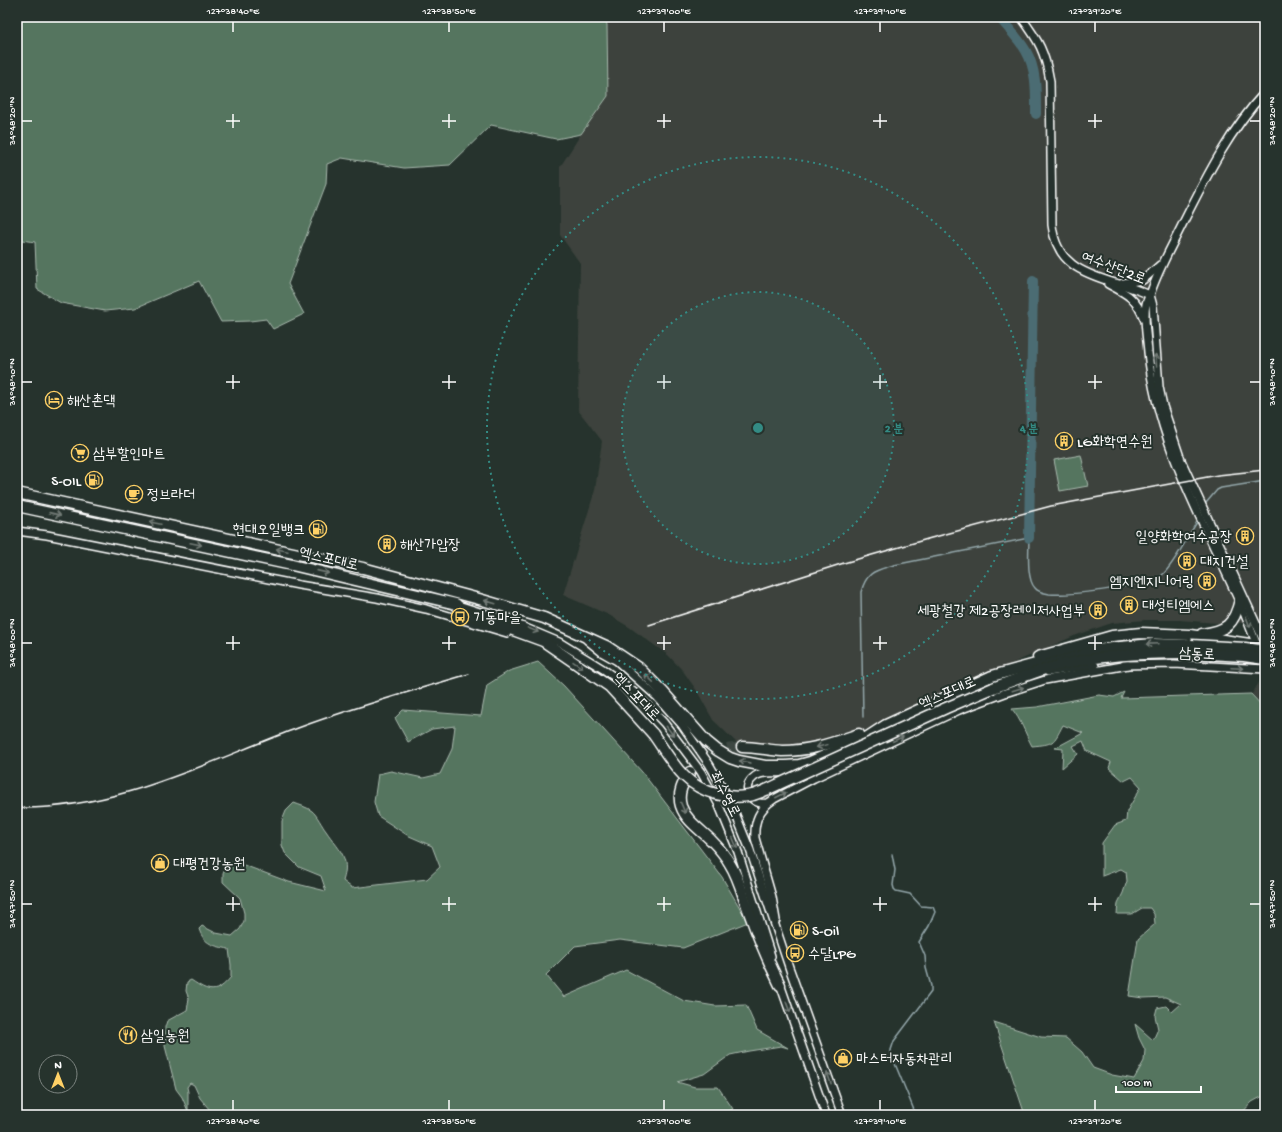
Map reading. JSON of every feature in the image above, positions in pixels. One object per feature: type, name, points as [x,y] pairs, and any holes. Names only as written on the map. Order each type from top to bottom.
[{"type":"highway","name":"엑스포대로","points":[[17,493],[398,576],[544,618],[606,646],[639,668],[663,692],[706,741],[717,750],[730,758],[765,766],[786,766],[810,762],[866,738],[886,725],[992,676],[1076,653],[1153,644],[1190,644]]},
{"type":"highway","name":"엑스포대로","points":[[17,506],[292,565],[456,604],[465,617],[543,641],[610,687],[652,734],[683,775],[707,791],[724,796],[748,796],[761,792],[952,705],[993,688],[1049,668],[1107,657],[1150,653],[1190,644]]},
{"type":"highway","points":[[1190,644],[1224,628],[1231,622],[1242,599]]},
{"type":"highway","points":[[1190,644],[1262,644]]},
{"type":"highway","points":[[1190,644],[1265,651]]},
{"type":"highway","points":[[1190,644],[1237,656],[1265,659]]},
{"type":"highway","points":[[742,748],[783,751],[814,748],[838,742],[886,725]]},
{"type":"highway","points":[[690,772],[680,791],[680,801],[683,811],[693,824],[711,840],[730,863],[764,952],[780,985]]},
{"type":"street","name":"여수산단2로","points":[[1021,17],[1040,44],[1047,63],[1050,81],[1052,225],[1056,244],[1071,264],[1082,271],[1098,278],[1150,295],[1165,258],[1216,159],[1245,117],[1265,92]]},
{"type":"street","points":[[1119,284],[1143,280],[1152,273],[1165,258]]},
{"type":"street","points":[[1098,278],[1125,292],[1139,307],[1146,325]]},
{"type":"street","points":[[1150,295],[1146,305],[1146,325],[1152,382],[1157,408],[1169,444],[1191,500],[1242,599],[1265,630]]},
{"type":"street","points":[[1150,295],[1153,306],[1158,381],[1163,406],[1180,460],[1262,644],[1265,669]]},
{"type":"street","points":[[17,531],[46,535],[299,585],[377,598],[465,617],[507,633]]},
{"type":"street","name":"좌수영로","points":[[456,604],[514,623],[559,642],[603,669],[636,694],[664,723],[701,772],[718,803],[738,852],[780,985],[826,1115]]},
{"type":"street","name":"좌수영로","points":[[579,634],[603,653],[617,661],[657,697],[682,725],[709,764],[727,795],[742,829],[842,1115]]},
{"type":"street","name":"삼동로","points":[[1128,665],[1174,664],[1265,669]]},
{"type":"street","points":[[777,932],[776,913],[755,838],[758,816],[768,803],[814,778],[982,700],[1045,680],[1128,665]]},
{"type":"street","points":[[1026,676],[1076,668],[1128,665]]},
{"type":"street","points":[[768,803],[757,803],[748,793],[748,785],[753,777],[762,774],[796,772],[802,770],[810,762]]},
{"type":"shaded area","points":[[605,17],[1265,17],[1265,623],[1145,620],[1112,623],[1074,636],[894,716],[853,736],[822,747],[746,747],[737,743],[713,720],[697,691],[683,671],[668,655],[629,627],[609,615],[563,595],[595,490],[602,441],[578,410],[580,263],[560,235],[560,167],[608,96],[607,25]]},
{"type":"shaded area","points":[[1263,676],[1265,676],[1265,709],[1252,694]]},
{"type":"green space","points":[[17,17],[605,17],[607,25],[608,96],[581,134],[556,139],[491,125],[450,165],[404,168],[342,158],[327,164],[326,184],[288,284],[304,314],[273,329],[266,319],[221,322],[199,281],[135,308],[105,311],[61,303],[37,289],[35,242],[17,239]]},
{"type":"green space","points":[[1081,455],[1088,486],[1060,491],[1054,460]]},
{"type":"green space","points":[[538,662],[564,686],[642,772],[722,877],[748,922],[683,948],[620,940],[575,946],[546,975],[564,997],[626,970],[684,1001],[715,1006],[746,1005],[757,1030],[788,1048],[781,1046],[730,1055],[704,1074],[677,1082],[695,1087],[718,1087],[733,1109],[721,1115],[214,1115],[200,1098],[194,1085],[190,1083],[187,1087],[188,1111],[182,1097],[176,1089],[165,1046],[165,1027],[167,1021],[187,1010],[189,999],[186,991],[187,982],[191,980],[212,990],[221,987],[231,977],[229,949],[215,946],[207,942],[199,929],[202,926],[216,933],[232,936],[240,929],[244,921],[244,913],[240,898],[223,882],[223,873],[227,863],[233,861],[289,882],[326,891],[321,876],[299,867],[285,853],[282,845],[282,821],[286,811],[294,803],[308,808],[314,813],[339,848],[344,859],[345,866],[343,881],[352,888],[427,879],[440,867],[432,846],[407,835],[378,816],[374,802],[378,774],[391,771],[423,778],[440,774],[452,749],[455,726],[432,729],[408,742],[395,718],[403,710],[481,716],[487,685],[509,671]]},
{"type":"green space","points":[[1124,692],[1121,698],[1251,694],[1265,709],[1265,1095],[1252,1102],[1240,1115],[1025,1115],[994,1022],[1041,1037],[1066,1038],[1082,1052],[1093,1068],[1112,1075],[1134,1079],[1144,1061],[1145,1050],[1139,1038],[1135,1024],[1153,1040],[1158,1029],[1155,1016],[1157,1008],[1166,1006],[1172,1012],[1181,1004],[1165,997],[1143,998],[1129,996],[1138,939],[1155,924],[1154,914],[1150,908],[1142,908],[1132,914],[1117,914],[1118,903],[1127,881],[1126,872],[1121,869],[1102,876],[1102,843],[1115,825],[1126,821],[1127,811],[1141,787],[1132,777],[1124,781],[1109,768],[1111,762],[1087,751],[1083,741],[1073,746],[1078,754],[1062,768],[1063,749],[1055,748],[1083,733],[1063,725],[1052,742],[1045,745],[1032,746],[1012,709],[1037,707],[1099,695],[1114,697]]},
{"type":"waterway","points":[[999,17],[1020,42],[1030,58],[1035,82],[1036,114]]},
{"type":"waterway","points":[[1029,538],[1033,281]]},
{"type":"waterway","points":[[1206,503],[1217,490],[1221,488],[1265,481]]},
{"type":"waterway","points":[[863,717],[861,592],[866,580],[873,573],[894,565],[1029,538],[1029,571],[1032,584],[1035,588],[1041,592],[1049,594],[1089,592],[1141,583],[1162,575],[1176,558],[1197,522]]},
{"type":"waterway","points":[[892,854],[895,870],[893,885],[894,889],[896,891],[910,894],[921,906],[933,907],[935,912],[929,926],[919,942],[925,956],[931,992],[894,1041],[891,1050],[891,1054],[916,1115]]},
{"type":"tunnel","points":[[690,772],[701,760],[713,753],[726,749],[742,747]]},
{"type":"railway","points":[[649,625],[844,563],[1051,506],[1218,475],[1265,470]]},
{"type":"railway","points":[[17,808],[54,807],[126,793],[161,782],[319,720],[469,674]]},
{"type":"place","name":"해산촌댁","points":[[54,400]]},
{"type":"place","name":"LG화학연수원","points":[[1064,441]]},
{"type":"place","name":"삼부할인마트","points":[[80,453]]},
{"type":"place","name":"S-OIL","points":[[94,480]]},
{"type":"place","name":"정브라더","points":[[134,494]]},
{"type":"place","name":"현대오일뱅크","points":[[318,529]]},
{"type":"place","name":"일양화학여수공장","points":[[1245,536]]},
{"type":"place","name":"해산가압장","points":[[387,544]]},
{"type":"place","name":"대지건설","points":[[1187,561]]},
{"type":"place","name":"엠지엔지니어링","points":[[1207,581]]},
{"type":"place","name":"대성티엠에스","points":[[1129,605]]},
{"type":"place","name":"세광철강 제2공장레이저사업부","points":[[1098,610]]},
{"type":"place","name":"기동마을","points":[[460,617]]},
{"type":"place","name":"대평건강농원","points":[[160,863]]},
{"type":"place","name":"S-Oil","points":[[799,930]]},
{"type":"place","name":"수달LPG","points":[[795,953]]},
{"type":"place","name":"삼일농원","points":[[128,1035]]},
{"type":"place","name":"마스터자동차관리","points":[[843,1058]]}]
